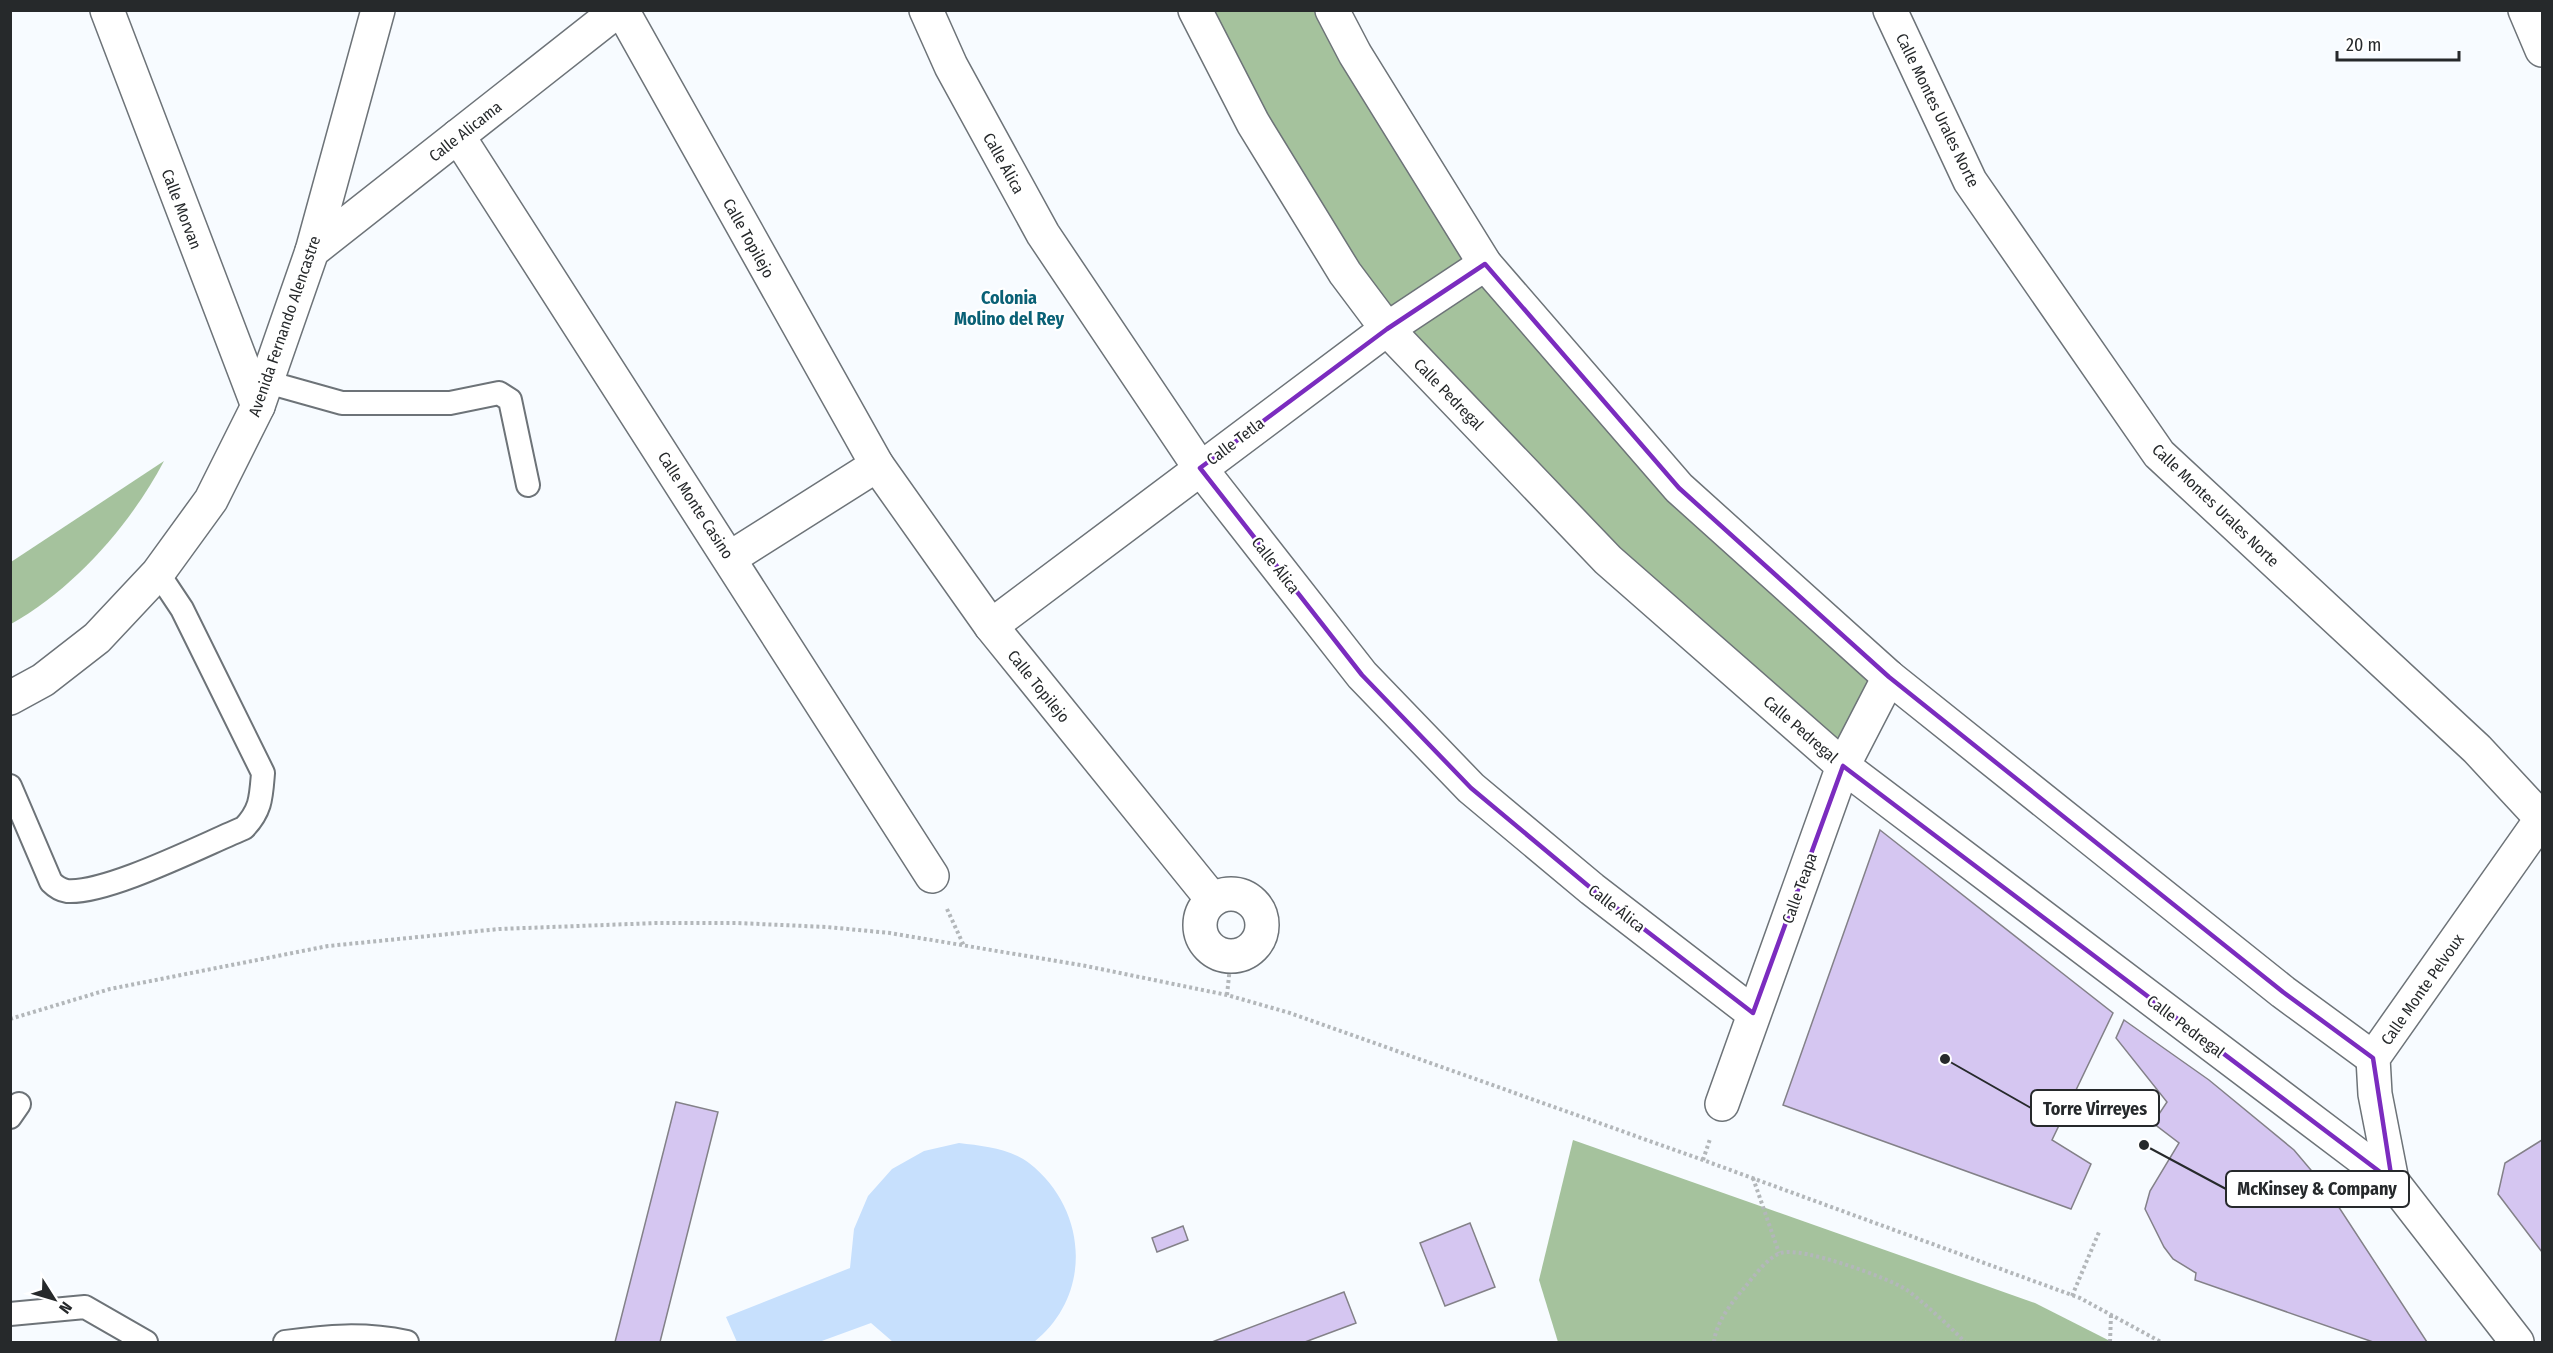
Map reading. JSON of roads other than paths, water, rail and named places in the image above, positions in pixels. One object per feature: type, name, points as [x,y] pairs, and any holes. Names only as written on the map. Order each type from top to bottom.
[{"type":"street","name":"Calle Morvan","points":[[106,10],[263,394]]},
{"type":"street","name":"Avenida Fernando Alencastre","points":[[10,698],[43,680],[97,638],[158,573],[211,500],[263,394],[312,251],[378,10]]},
{"type":"street","name":"Calle Alicama","points":[[312,251],[620,10]]},
{"type":"street","name":"Calle Topilejo","points":[[620,10],[877,465],[991,626],[1212,899]]},
{"type":"street","name":"Calle Álica","points":[[926,10],[951,66],[1042,234],[1200,468],[1362,675],[1471,788],[1592,889],[1753,1013]]},
{"type":"street","name":"Calle Pedregal","points":[[1196,10],[1253,123],[1345,273],[1387,329],[1608,560],[1843,766],[2392,1181],[2517,1342]]},
{"type":"street","points":[[1332,10],[1354,54],[1485,264],[1679,488],[1888,677],[2283,992],[2373,1058]]},
{"type":"street","name":"Calle Montes Urales Norte","points":[[1890,10],[1970,182],[2159,454],[2477,749],[2542,818]]},
{"type":"street","points":[[2525,10],[2542,50]]},
{"type":"street","name":"Calle Monte Casino","points":[[458,136],[932,876]]},
{"type":"street","name":"Calle Tetla","points":[[991,626],[1387,329],[1485,264]]},
{"type":"street","points":[[730,558],[877,465]]},
{"type":"street","name":"Calle Teapa","points":[[1722,1104],[1843,766],[1888,677]]},
{"type":"street","name":"Calle Monte Pelvoux","points":[[2392,1181],[2376,1094],[2373,1058],[2542,818]]},
{"type":"street","points":[[1231,892],[1250,898],[1261,914],[1261,934],[1250,950],[1231,957],[1212,951],[1200,934],[1200,914],[1212,899],[1231,892]]},
{"type":"lane","points":[[263,394],[342,403],[450,403],[499,393],[510,400],[528,485]]},
{"type":"lane","points":[[10,786],[51,882],[65,891],[83,890],[127,877],[244,828],[255,816],[261,800],[263,773],[182,609],[158,573]]},
{"type":"lane","points":[[10,1314],[85,1307],[146,1342]]},
{"type":"lane","points":[[285,1342],[331,1335],[383,1337],[407,1342]]},
{"type":"water","points":[[959,1143],[1004,1151],[1029,1163],[1049,1182],[1063,1204],[1072,1227],[1076,1252],[1074,1277],[1066,1301],[1053,1323],[1034,1342],[893,1342],[871,1323],[819,1342],[737,1342],[726,1317],[850,1268],[854,1229],[868,1196],[892,1169],[924,1151]]},
{"type":"place","name":"Torre Virreyes","points":[[1945,1059]]},
{"type":"place","name":"McKinsey & Company","points":[[2144,1145]]},
{"type":"district","name":"Colonia Molino del Rey","points":[[1009,308]]}]
